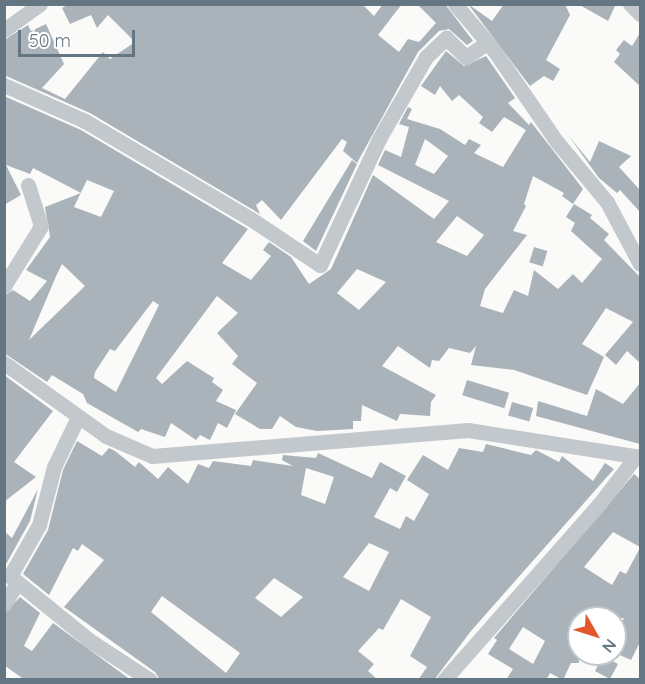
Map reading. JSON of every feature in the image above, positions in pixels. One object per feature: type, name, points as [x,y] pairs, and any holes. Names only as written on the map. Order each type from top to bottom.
[{"type":"street","points":[[4,30],[40,4]]},
{"type":"street","points":[[455,4],[487,43],[557,142],[607,202],[640,264]]},
{"type":"street","points":[[630,4],[640,14]]},
{"type":"street","points":[[4,85],[85,121],[251,219],[320,265],[380,137],[426,57],[446,38],[466,57],[487,43]]},
{"type":"street","points":[[4,286],[41,226],[28,185]]},
{"type":"street","points":[[4,363],[106,436],[152,456],[468,430],[638,457]]},
{"type":"street","points":[[4,604],[11,578],[39,525],[54,467],[78,417]]},
{"type":"street","points":[[444,680],[638,457]]},
{"type":"street","points":[[11,578],[89,640],[150,680]]},
{"type":"building","points":[[69,4],[362,4],[374,16],[383,4],[402,4],[378,35],[399,52],[408,39],[419,42],[436,23],[417,4],[445,4],[473,41],[467,45],[449,29],[439,31],[418,52],[357,163],[343,151],[347,142],[342,139],[281,220],[262,200],[256,205],[260,214],[90,113],[4,75],[4,40],[28,25],[31,31],[46,24],[64,64],[42,88],[65,99],[103,52],[110,59],[135,42],[108,15],[97,28],[91,15],[70,24],[62,8]]},
{"type":"building","points":[[468,4],[492,21],[504,4],[565,4],[570,15],[546,60],[560,69],[553,81],[544,76],[530,86]]},
{"type":"building","points":[[578,4],[616,4],[608,21]]},
{"type":"building","points":[[640,33],[640,86],[614,62],[620,54],[616,50],[624,40],[632,46]]},
{"type":"building","points":[[446,51],[464,66],[486,56],[515,98],[508,103],[529,125],[531,122],[583,189],[573,204],[562,196],[564,193],[533,176],[524,204],[526,206],[513,231],[527,235],[485,289],[480,306],[503,313],[514,290],[528,296],[534,270],[558,289],[573,274],[582,283],[602,259],[571,231],[575,223],[566,217],[574,204],[592,215],[590,218],[609,234],[604,240],[640,277],[640,363],[627,351],[616,365],[605,355],[633,322],[606,308],[582,344],[604,357],[587,395],[514,370],[471,365],[476,346],[470,353],[449,348],[439,361],[432,360],[430,368],[398,346],[382,366],[436,395],[431,402],[430,416],[400,414],[397,421],[362,405],[361,421],[353,421],[353,429],[317,431],[296,427],[280,416],[272,429],[260,429],[235,414],[257,383],[232,364],[238,356],[217,333],[238,313],[217,296],[156,378],[162,384],[187,361],[214,378],[212,382],[223,390],[216,401],[236,410],[227,428],[218,423],[210,440],[200,435],[196,440],[171,423],[165,437],[141,429],[138,432],[87,403],[83,394],[52,375],[47,382],[4,353],[4,296],[13,290],[30,301],[47,281],[26,270],[50,237],[45,207],[81,193],[33,168],[30,174],[6,165],[21,195],[4,205],[4,96],[81,130],[248,229],[222,263],[251,280],[271,256],[263,250],[269,242],[291,257],[309,284],[331,269],[373,175],[434,219],[449,201],[378,165],[385,150],[401,157],[409,127],[399,124],[408,107],[412,109],[407,119],[440,129],[465,145],[469,139],[481,145],[474,153],[503,167],[526,130],[504,117],[492,132],[479,123],[483,117],[459,95],[452,101],[440,86],[435,95],[421,86]],"holes":[[[425,139],[448,156],[434,174],[415,165]],[[87,180],[114,191],[101,217],[74,207]],[[457,216],[484,235],[467,256],[436,242]],[[62,264],[85,286],[29,340]],[[357,269],[386,282],[359,310],[337,293]],[[153,301],[159,305],[116,392],[94,378],[95,372],[110,349],[115,351]]]},
{"type":"building","points":[[568,135],[590,162],[599,141],[631,156],[619,167],[640,190],[640,212],[620,190],[617,193],[599,178]]},
{"type":"building","points":[[352,160],[357,164],[316,251],[303,241]]},
{"type":"building","points":[[534,247],[547,251],[543,266],[529,262]]},
{"type":"building","points":[[4,375],[53,411],[14,462],[36,477],[4,502]]},
{"type":"building","points":[[467,380],[509,393],[504,408],[462,395]]},
{"type":"building","points":[[640,383],[640,444],[536,416],[538,401],[587,416],[596,389],[623,404]]},
{"type":"building","points":[[512,402],[533,408],[529,422],[508,415]]},
{"type":"building","points":[[77,441],[102,456],[109,448],[135,467],[139,462],[158,479],[168,467],[188,484],[198,464],[209,468],[213,461],[251,466],[253,460],[293,466],[282,460],[283,455],[316,458],[318,453],[372,478],[380,462],[406,476],[397,492],[390,488],[374,517],[400,529],[406,516],[414,521],[429,494],[407,480],[423,455],[448,470],[459,448],[483,452],[486,444],[531,455],[536,450],[559,462],[562,456],[593,481],[605,463],[614,469],[471,631],[434,680],[418,680],[427,667],[410,656],[431,617],[401,599],[383,630],[379,628],[358,651],[374,664],[368,671],[378,680],[160,680],[155,672],[64,607],[104,560],[82,544],[78,551],[73,548],[49,595],[23,574],[48,530],[63,470]],"holes":[[[306,468],[334,477],[325,504],[301,495]],[[369,543],[389,552],[369,591],[343,577]],[[274,578],[303,597],[281,617],[255,598]],[[162,596],[240,653],[226,673],[151,612]]]},
{"type":"building","points":[[634,474],[640,479],[640,547],[613,532],[584,567],[612,585],[620,571],[626,574],[640,548],[640,642],[631,660],[627,658],[627,606],[567,606],[567,666],[570,666],[563,680],[550,673],[546,680],[506,680],[513,669],[488,654],[497,640],[494,638]],"holes":[[[523,627],[545,641],[533,664],[509,649]]]},
{"type":"building","points":[[38,489],[30,521],[5,566],[4,531],[12,538]]},
{"type":"building","points":[[20,597],[40,613],[24,646],[32,651],[53,623],[131,680],[25,680],[4,665],[4,614]]},
{"type":"building","points":[[598,666],[617,666],[610,679],[595,671]]}]
